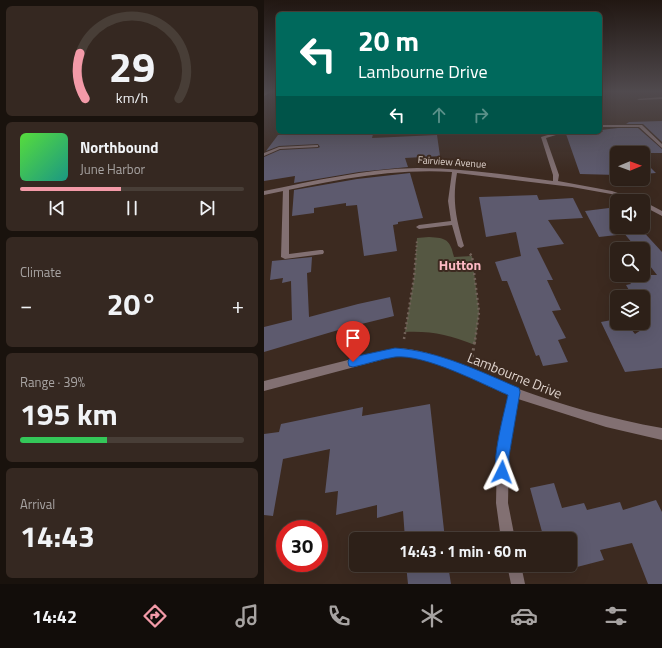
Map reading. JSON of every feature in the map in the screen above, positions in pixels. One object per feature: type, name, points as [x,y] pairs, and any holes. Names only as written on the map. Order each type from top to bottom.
[{"type":"street","points":[[602,126],[640,126],[662,147]]},
{"type":"street","points":[[555,183],[556,175],[543,138],[557,134]]},
{"type":"street","points":[[264,155],[279,148],[316,146]]},
{"type":"street","name":"Fairview Avenue","points":[[264,194],[350,176],[376,172],[418,170],[455,172],[555,183],[620,194]]},
{"type":"street","points":[[455,172],[451,197],[451,214],[460,246]]},
{"type":"street","points":[[286,189],[285,257],[320,252]]},
{"type":"street","points":[[650,207],[662,214]]},
{"type":"street","points":[[419,227],[454,223]]},
{"type":"street","name":"Lambourne Drive","points":[[264,386],[368,358],[395,352],[403,352],[431,358],[469,372],[514,392],[578,414],[640,431],[662,434]]},
{"type":"street","points":[[507,532],[502,503],[503,456],[514,392]]},
{"type":"street","points":[[515,572],[518,584]]},
{"type":"path","points":[[403,352],[414,278],[419,227]]},
{"type":"path","points":[[460,246],[472,256],[479,312],[475,345],[469,372]]},
{"type":"green space","points":[[417,238],[440,238],[447,241],[451,247],[454,257],[472,256],[479,312],[475,345],[441,334],[405,332],[414,278]]},
{"type":"building","points":[[662,121],[662,142],[643,124],[626,124],[629,122]]},
{"type":"building","points":[[618,128],[638,128],[662,149],[662,153],[650,153],[650,146],[610,146],[610,175],[580,174],[566,134],[602,134],[602,131]]},
{"type":"building","points":[[373,134],[372,138],[437,135],[440,156],[405,158],[408,167],[359,172],[294,183],[295,176],[264,181],[264,157],[280,150],[320,147],[318,144],[279,146],[266,151],[278,135]]},
{"type":"building","points":[[650,167],[656,173],[650,173]]},
{"type":"building","points":[[410,173],[423,218],[398,222],[398,224],[393,225],[397,251],[364,256],[357,205],[346,206],[346,203],[314,208],[314,213],[292,216],[294,190],[357,179]]},
{"type":"building","points":[[537,195],[539,200],[573,198],[583,218],[548,220],[564,244],[537,248],[553,280],[547,280],[561,310],[552,311],[566,338],[558,340],[568,362],[543,366],[539,355],[536,356],[507,281],[502,281],[495,262],[521,256],[516,232],[486,237],[479,197]]},
{"type":"building","points":[[610,208],[610,234],[617,235],[599,237],[585,211]]},
{"type":"building","points":[[625,234],[645,234],[662,252],[662,368],[625,372],[601,322],[610,320],[610,330],[632,330],[635,334],[641,330],[650,330],[650,290],[629,290],[626,285],[631,284],[629,282],[650,282],[650,275],[657,275],[650,266],[650,242],[631,242]]},
{"type":"building","points":[[312,257],[311,272],[307,273],[309,317],[390,297],[394,316],[345,328],[264,352],[264,327],[292,320],[291,281],[282,283],[283,278],[270,280],[272,261]]},
{"type":"building","points":[[430,404],[444,532],[404,532],[403,511],[377,518],[377,505],[336,515],[338,491],[325,493],[330,449],[283,459],[273,516],[264,515],[264,434],[279,432],[281,424],[363,407],[362,416]]},
{"type":"building","points":[[554,483],[562,508],[584,503],[587,510],[620,502],[623,510],[656,500],[662,512],[662,584],[648,584],[632,543],[600,550],[604,560],[577,567],[577,532],[542,532],[530,488]]},
{"type":"building","points":[[407,572],[449,572],[451,584],[408,584]]},
{"type":"district","name":"Hutton","points":[[460,264]]},
{"type":"route","points":[[353,362],[395,352],[403,352],[431,358],[456,366],[514,392],[503,456],[502,472]]}]
